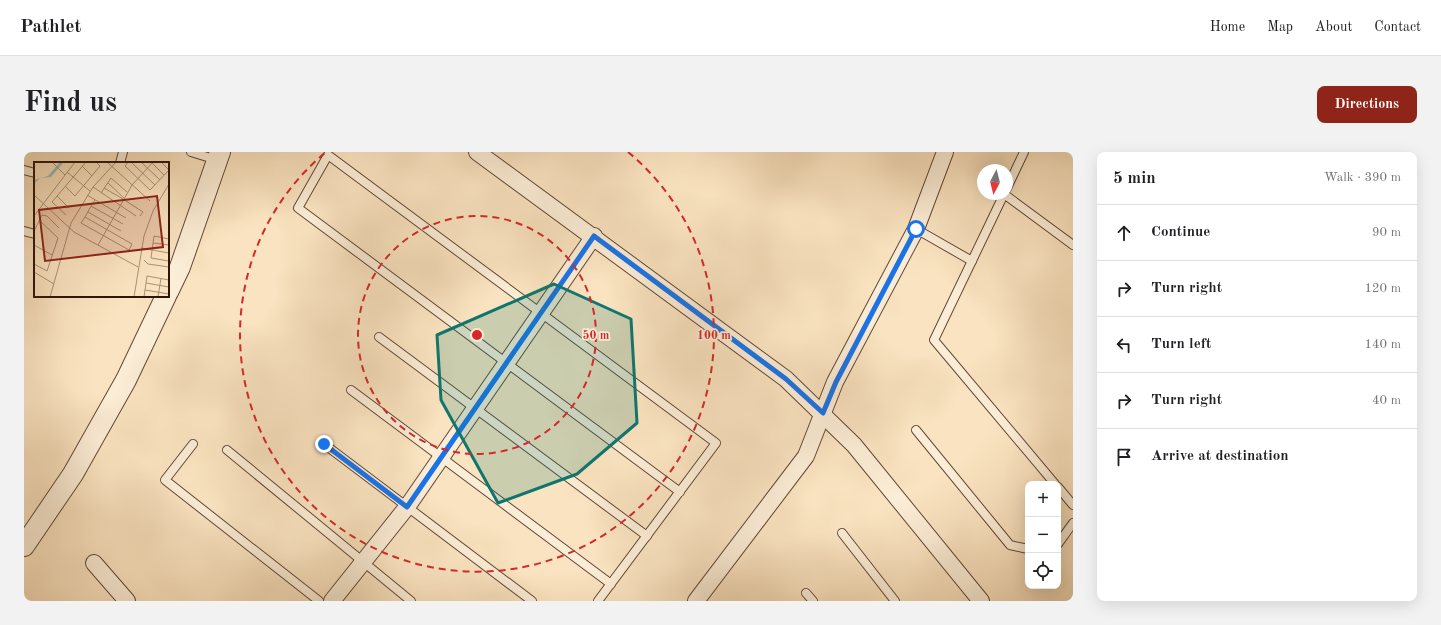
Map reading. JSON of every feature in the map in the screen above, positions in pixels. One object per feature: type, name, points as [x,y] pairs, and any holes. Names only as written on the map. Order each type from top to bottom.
[{"type":"street","points":[[478,152],[594,236],[786,379],[823,413],[854,445],[981,601]]},
{"type":"street","points":[[696,601],[806,456],[836,382],[916,229],[945,152]]},
{"type":"street","points":[[169,290],[180,267],[219,156]]},
{"type":"street","points":[[332,601],[407,507],[594,236]]},
{"type":"street","points":[[24,546],[73,474],[126,380],[166,297]]},
{"type":"street","points":[[94,563],[127,601]]},
{"type":"lane","points":[[120,162],[122,152]]},
{"type":"lane","points":[[191,152],[219,156]]},
{"type":"lane","points":[[1013,175],[1024,152]]},
{"type":"lane","points":[[598,601],[611,584],[680,492],[716,444],[328,155],[298,208],[680,492]]},
{"type":"lane","points":[[24,170],[34,173]]},
{"type":"lane","points":[[1001,200],[934,340],[1052,481]]},
{"type":"lane","points":[[1012,200],[1073,245]]},
{"type":"lane","points":[[916,229],[972,261]]},
{"type":"lane","points":[[24,231],[34,234]]},
{"type":"lane","points":[[379,337],[647,536]]},
{"type":"lane","points":[[351,390],[611,584]]},
{"type":"lane","points":[[916,430],[1010,545],[1025,548]]},
{"type":"lane","points":[[193,444],[165,480],[320,601]]},
{"type":"lane","points":[[324,444],[532,601]]},
{"type":"lane","points":[[227,450],[411,601]]},
{"type":"lane","points":[[1061,491],[1073,505]]},
{"type":"lane","points":[[1061,540],[1073,522]]},
{"type":"lane","points":[[842,533],[895,601]]},
{"type":"lane","points":[[806,592],[813,601]]},
{"type":"highlighted area","points":[[554,284],[631,319],[637,423],[577,474],[498,503],[441,400],[437,335]]},
{"type":"route","points":[[324,444],[407,507],[594,236],[786,379],[823,413],[836,382],[916,229]]}]
